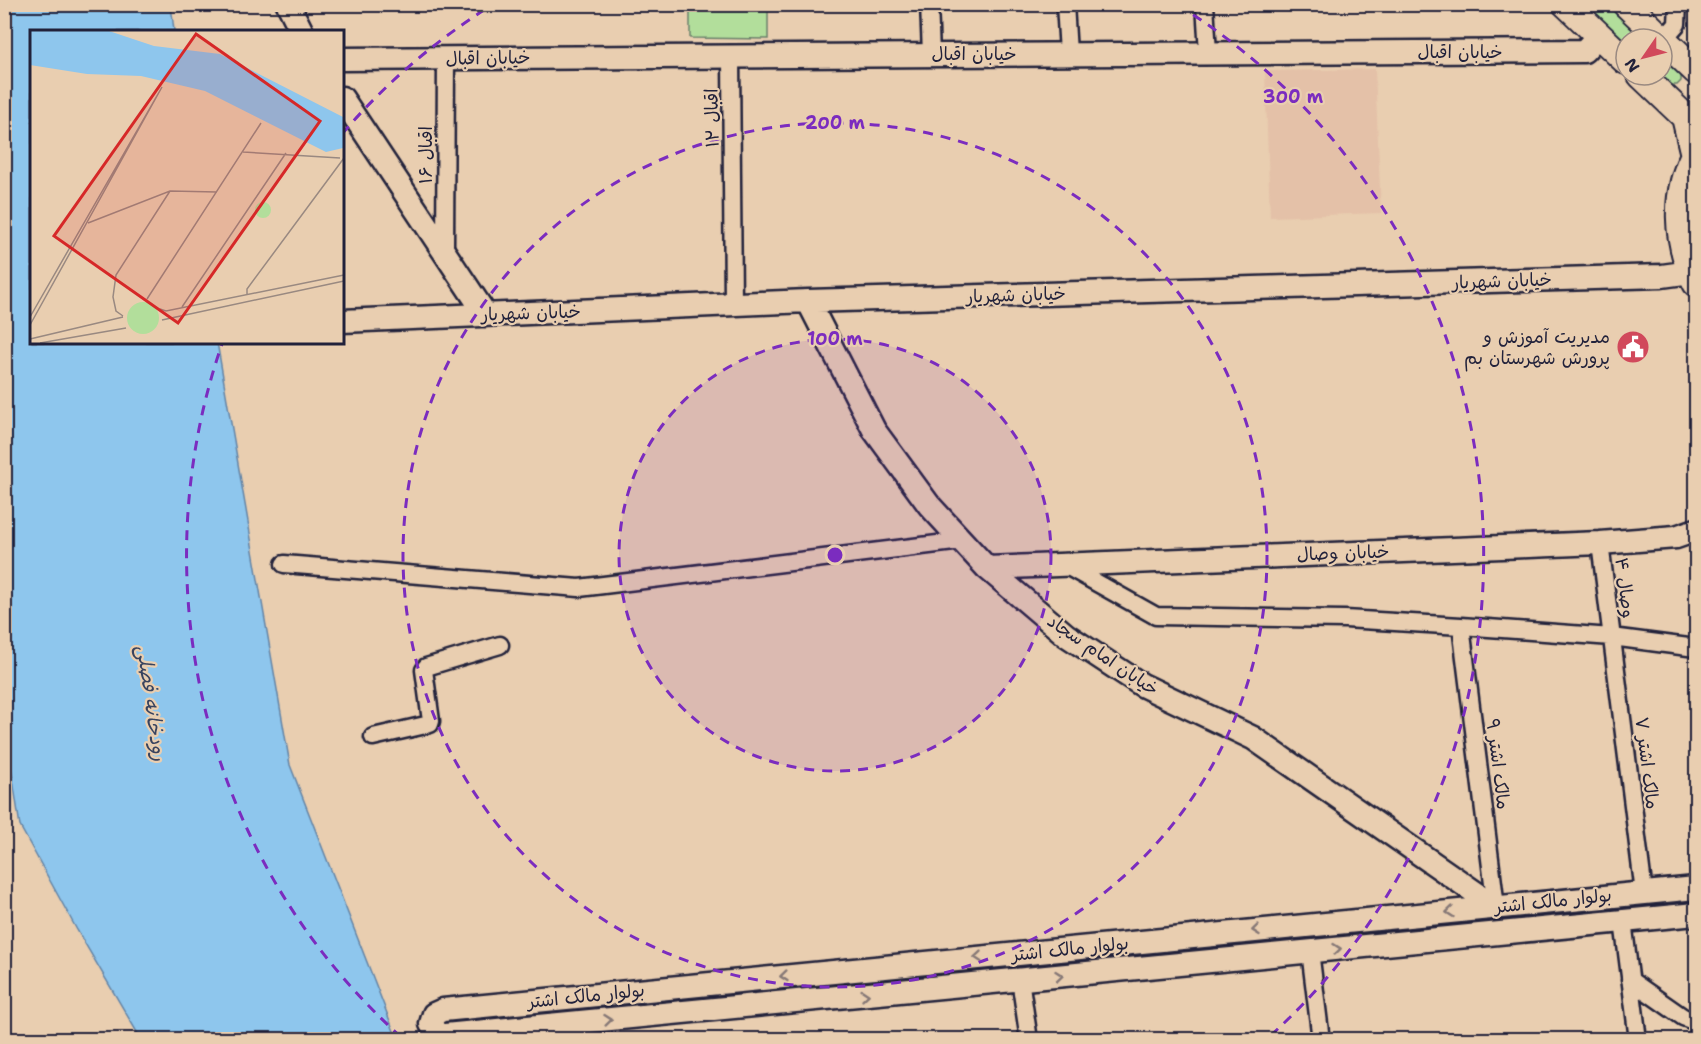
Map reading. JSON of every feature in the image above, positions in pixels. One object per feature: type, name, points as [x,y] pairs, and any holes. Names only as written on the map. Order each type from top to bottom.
[{"type":"main road","points":[[1566,4],[1614,49]]},
{"type":"main road","points":[[1626,4],[1650,27]]},
{"type":"main road","points":[[1674,50],[1696,71]]},
{"type":"main road","points":[[1654,87],[1685,117],[1695,153],[1683,186],[1679,219],[1684,251],[1694,278]]},
{"type":"street","points":[[288,4],[301,30]]},
{"type":"street","points":[[929,4],[931,54]]},
{"type":"street","points":[[1065,4],[1068,53]]},
{"type":"street","points":[[1205,4],[1208,53]]},
{"type":"street","points":[[1674,27],[1677,24],[1678,4]]},
{"type":"street","name":"خیابان اقبال","points":[[344,59],[1584,51],[1599,35]]},
{"type":"street","name":"اقبال ۱۲","points":[[731,56],[734,304]]},
{"type":"street","name":"اقبال ۱۶","points":[[445,253],[446,58]]},
{"type":"street","points":[[344,101],[486,315]]},
{"type":"street","name":"خیابان شهریار","points":[[344,321],[808,301],[1662,276],[1694,278]]},
{"type":"street","name":"خیابان امام سجاد","points":[[808,301],[874,430],[929,505],[987,568],[1075,641],[1142,685],[1252,738],[1496,907]]},
{"type":"street","name":"خیابان وصال","points":[[987,568],[1600,543],[1676,537],[1696,530]]},
{"type":"street","points":[[284,564],[579,588],[962,541]]},
{"type":"street","name":"وصال ۴","points":[[1600,543],[1612,638]]},
{"type":"street","points":[[1065,565],[1156,616],[1345,619],[1612,638],[1696,648]]},
{"type":"street","name":"مالک اشتر ۹","points":[[1461,626],[1496,907]]},
{"type":"street","name":"مالک اشتر ۷","points":[[1612,638],[1644,893]]},
{"type":"street","points":[[373,737],[430,724],[424,670],[426,667],[500,645]]},
{"type":"street","name":"بولوار مالک اشتر","points":[[1686,915],[1020,979],[573,1031],[445,1035],[436,1032],[431,1024],[434,1014],[442,1010],[1696,888]]},
{"type":"street","points":[[1674,890],[1686,915]]},
{"type":"street","points":[[1397,917],[1400,942]]},
{"type":"street","points":[[1623,921],[1638,1040]]},
{"type":"street","points":[[1310,951],[1321,1040]]},
{"type":"street","points":[[941,961],[944,987]]},
{"type":"street","points":[[1020,979],[1029,1040]]},
{"type":"street","points":[[1630,980],[1683,1017],[1696,1023]]},
{"type":"shaded area","points":[[1375,69],[1381,213],[1270,217],[1265,71]]},
{"type":"green space","points":[[690,5],[768,5],[768,39],[690,38]]},
{"type":"green space","points":[[1585,5],[1607,5],[1630,27],[1614,27],[1614,32]]},
{"type":"green space","points":[[1674,68],[1681,75],[1681,81],[1674,85]]},
{"type":"water","name":"رودخانه فصلی","points":[[4,5],[171,5],[174,30],[30,30],[30,344],[217,344],[290,765],[397,1039],[141,1039],[77,930],[20,826],[4,720]]},
{"type":"place","name":"مدیریت آموزش و پرورش شهرستان بم","points":[[1633,347]]}]
